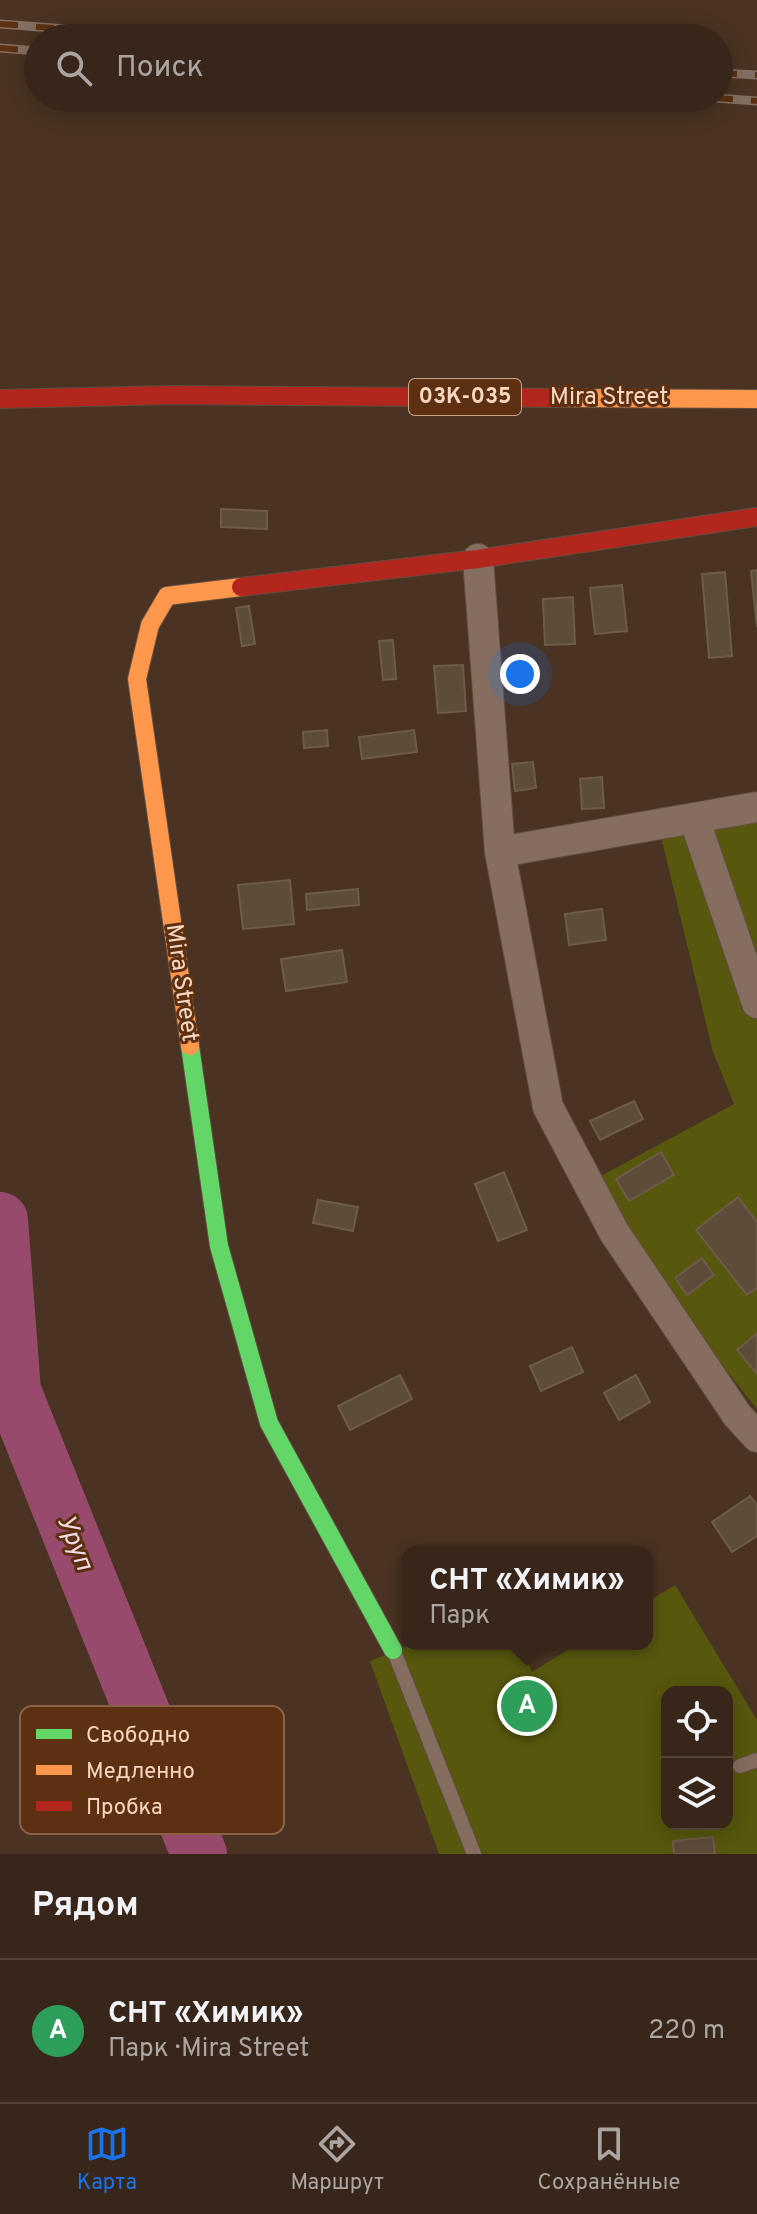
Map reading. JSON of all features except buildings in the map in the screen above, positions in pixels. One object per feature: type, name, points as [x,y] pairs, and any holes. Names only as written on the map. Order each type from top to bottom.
[{"type":"street","name":"Mira Street","points":[[0,399],[172,395],[757,399]]},
{"type":"street","name":"Mira Street","points":[[393,1650],[269,1423],[219,1246],[137,679],[150,625],[167,596],[478,559],[757,517]]},
{"type":"street","points":[[478,559],[500,852],[548,1107],[614,1232],[737,1415],[757,1437]]},
{"type":"street","points":[[500,852],[757,807]]},
{"type":"street","points":[[694,818],[757,1003]]},
{"type":"lane","points":[[393,1650],[474,1854]]},
{"type":"lane","points":[[740,1766],[757,1760]]},
{"type":"shaded area","points":[[757,794],[757,1409],[677,1308],[599,1177],[734,1104],[713,1052],[656,816]]},
{"type":"shaded area","points":[[675,1585],[757,1720],[757,1854],[439,1854],[370,1661],[401,1649],[523,1650],[532,1672],[567,1650],[653,1650],[653,1598]]},
{"type":"waterway","name":"Уруп","points":[[0,1220],[13,1391],[140,1706]]},
{"type":"waterway","name":"Уруп","points":[[191,1834],[199,1854]]},
{"type":"railway","points":[[0,24],[24,26]]},
{"type":"railway","points":[[0,48],[24,50]]},
{"type":"railway","points":[[733,74],[757,75]]},
{"type":"railway","points":[[733,99],[757,101]]},
{"type":"traffic: fast","points":[[190,1046],[219,1246],[269,1423],[393,1650]]},
{"type":"traffic: slow","points":[[564,398],[757,399]]},
{"type":"traffic: slow","points":[[190,1046],[137,679],[150,625],[167,596],[241,587]]},
{"type":"traffic: jam","points":[[0,399],[172,395],[564,398]]},
{"type":"traffic: jam","points":[[241,587],[478,559],[757,517]]},
{"type":"place","name":"СНТ «Химик»","points":[[527,1706]]}]
